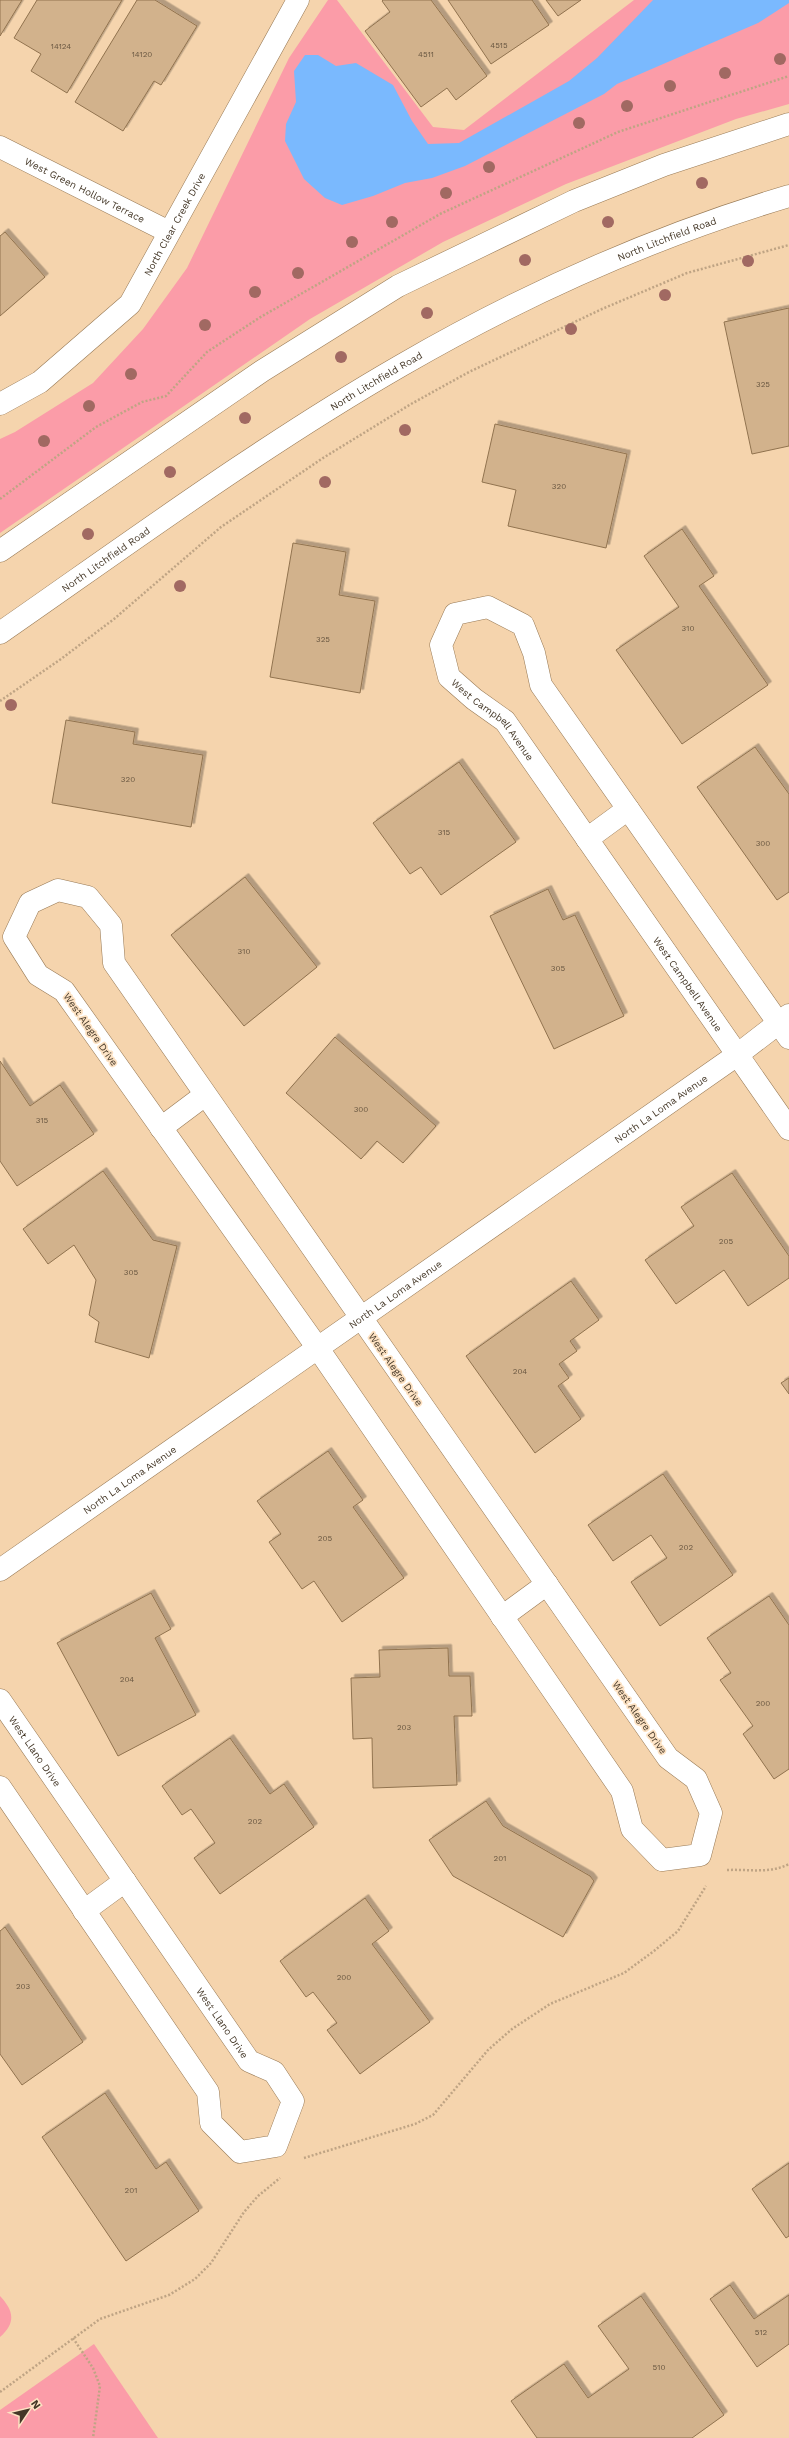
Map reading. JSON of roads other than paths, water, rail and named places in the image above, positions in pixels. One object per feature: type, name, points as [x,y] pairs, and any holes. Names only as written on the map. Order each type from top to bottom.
[{"type":"street","name":"North Clear Creek Drive","points":[[0,404],[40,382],[130,304],[298,0]]},
{"type":"street","points":[[0,551],[262,371],[398,286],[574,201],[664,165],[789,124]]},
{"type":"street","name":"West Green Hollow Terrace","points":[[0,147],[169,232]]},
{"type":"street","name":"North Litchfield Road","points":[[0,633],[290,435],[351,396],[439,344],[492,316],[582,275],[707,223],[789,196]]},
{"type":"street","name":"West Campbell Avenue","points":[[786,1025],[628,809],[540,685],[534,653],[523,624],[488,607],[455,614],[441,645],[449,677],[474,699],[505,721],[789,1130]]},
{"type":"street","points":[[587,839],[628,809]]},
{"type":"street","name":"West Alegre Drive","points":[[58,890],[88,897],[111,925],[114,963],[359,1318],[668,1758],[696,1779],[711,1813],[700,1855],[662,1860],[632,1829],[622,1791],[317,1347],[64,991],[38,975],[14,936],[30,903],[58,890]]},
{"type":"street","name":"North La Loma Avenue","points":[[0,1570],[317,1347],[737,1055],[786,1025]]},
{"type":"street","points":[[161,1128],[205,1095]]},
{"type":"street","points":[[502,1617],[547,1584]]},
{"type":"street","name":"West Llano Drive","points":[[0,1700],[249,2061],[274,2072],[293,2100],[276,2146],[240,2152],[211,2123],[208,2092],[84,1911]]},
{"type":"street","points":[[0,1787],[84,1911],[125,1881]]},
{"type":"water","points":[[653,0],[789,0],[789,3],[758,23],[617,84],[604,94],[465,166],[432,178],[405,183],[373,196],[342,205],[325,198],[304,179],[285,141],[286,124],[296,102],[294,71],[305,55],[318,55],[336,66],[356,63],[393,85],[412,121],[428,144],[459,143],[569,81],[597,58]]}]
